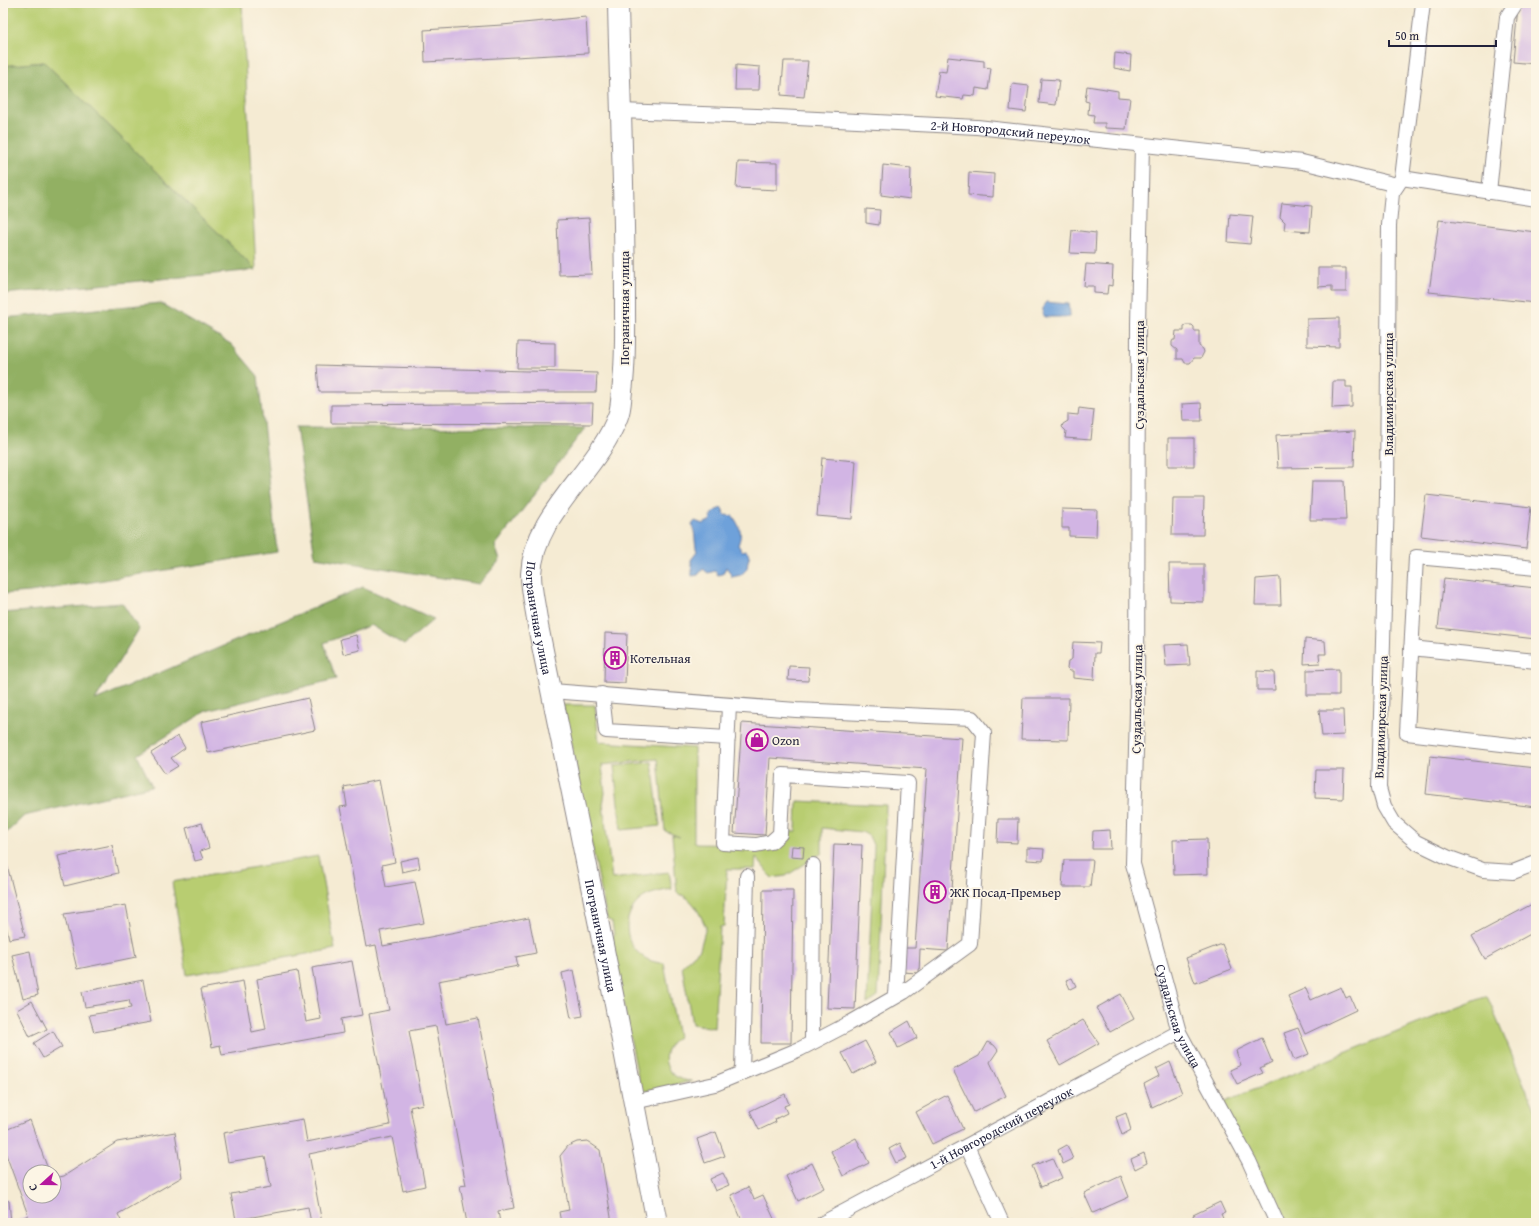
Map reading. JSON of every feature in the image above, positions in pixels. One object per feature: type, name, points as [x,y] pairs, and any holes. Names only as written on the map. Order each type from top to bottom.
[{"type":"street","name":"Пограничная улица","points":[[618,3],[625,283],[625,372],[618,416],[598,454],[550,518],[539,539],[533,557],[531,575],[533,593],[552,691],[657,1223]]},
{"type":"street","name":"Владимирская улица","points":[[1423,3],[1399,182],[1392,193],[1389,225],[1387,496],[1378,788],[1384,806],[1394,823],[1416,842],[1447,858],[1483,870],[1514,872],[1536,863]]},
{"type":"street","points":[[1489,192],[1507,17],[1516,3]]},
{"type":"street","name":"2-й Новгородский переулок","points":[[620,111],[977,127],[1302,162],[1399,182],[1536,199]]},
{"type":"street","name":"Суздальская улица","points":[[1142,145],[1138,324],[1137,711],[1133,864],[1179,1032],[1249,1161],[1276,1223]]},
{"type":"street","points":[[1536,568],[1416,556],[1407,733],[1536,748]]},
{"type":"street","points":[[1411,648],[1536,661]]},
{"type":"street","points":[[552,691],[796,710],[972,718],[984,733],[970,944],[939,968],[896,996],[850,1023],[812,1042],[715,1084],[634,1102]]},
{"type":"street","points":[[602,694],[606,731],[728,738]]},
{"type":"street","points":[[730,705],[723,843],[756,844],[770,842],[780,834],[783,775],[908,783],[896,996]]},
{"type":"street","points":[[812,1042],[813,865]]},
{"type":"street","points":[[742,1072],[747,876]]},
{"type":"street","name":"1-й Новгородский переулок","points":[[823,1223],[1179,1032]]},
{"type":"street","points":[[967,1146],[1002,1223]]},
{"type":"green space","points":[[3,3],[242,3],[256,270],[44,62],[3,66]]},
{"type":"green space","points":[[44,62],[256,270],[3,294],[3,66]]},
{"type":"green space","points":[[160,303],[231,344],[258,376],[277,552],[30,592],[3,594],[3,318]]},
{"type":"green space","points":[[296,427],[585,428],[495,546],[500,560],[479,584],[315,557]]},
{"type":"green space","points":[[363,587],[434,619],[404,645],[371,625],[324,643],[336,679],[206,711],[137,755],[152,786],[24,816],[3,836],[3,613],[122,603],[139,629],[95,700]]},
{"type":"green space","points":[[563,705],[595,705],[599,742],[694,748],[694,842],[696,844],[756,845],[786,831],[796,831],[797,801],[886,805],[878,997],[867,1004],[874,847],[869,836],[862,832],[822,828],[822,853],[786,876],[772,878],[756,857],[755,869],[727,869],[724,926],[720,927],[714,1028],[692,1024],[682,966],[700,949],[706,927],[692,902],[683,895],[677,893],[672,835],[680,837],[665,831],[658,759],[602,765],[605,793],[603,804],[612,879],[669,872],[672,889],[651,894],[640,900],[632,909],[628,919],[627,930],[635,949],[642,956],[652,961],[664,963],[678,1037],[671,1043],[667,1050],[665,1057],[666,1064],[669,1071],[675,1076],[692,1081],[641,1092],[611,941],[614,935],[612,922],[607,919]]},
{"type":"green space","points":[[652,762],[660,826],[621,830],[614,766]]},
{"type":"green space","points":[[318,856],[335,949],[187,975],[172,882]]},
{"type":"green space","points":[[1487,996],[1536,1113],[1536,1223],[1276,1223],[1218,1104]]},
{"type":"water","points":[[1046,302],[1068,304],[1070,312],[1069,317],[1043,316],[1043,307]]},
{"type":"water","points":[[722,508],[725,515],[733,516],[739,527],[740,537],[738,545],[742,551],[746,550],[750,555],[747,569],[741,575],[732,577],[726,567],[723,574],[718,575],[715,571],[708,573],[703,569],[698,575],[692,576],[691,560],[697,552],[692,525],[695,521],[703,524],[711,520],[710,517],[716,510]]},
{"type":"building","points":[[1518,6],[1536,7],[1536,64],[1513,62]]},
{"type":"building","points":[[586,17],[588,53],[425,62],[424,30],[502,25]]},
{"type":"building","points":[[1115,53],[1131,55],[1130,71],[1114,68]]},
{"type":"building","points":[[948,57],[984,61],[984,67],[991,68],[988,90],[976,88],[975,96],[964,95],[963,99],[935,96],[939,71],[946,72]]},
{"type":"building","points":[[784,61],[808,61],[804,97],[781,95]]},
{"type":"building","points":[[736,65],[760,67],[759,90],[735,90]]},
{"type":"building","points":[[1041,79],[1059,80],[1056,105],[1039,103]]},
{"type":"building","points":[[1012,84],[1029,86],[1026,112],[1010,110]]},
{"type":"building","points":[[1087,86],[1118,91],[1118,97],[1130,98],[1126,129],[1105,128],[1105,123],[1093,123],[1094,115],[1088,114],[1089,102],[1085,101]]},
{"type":"building","points":[[738,162],[777,163],[777,190],[736,188]]},
{"type":"building","points":[[883,165],[911,168],[910,199],[881,195]]},
{"type":"building","points":[[969,172],[994,174],[993,197],[968,195]]},
{"type":"building","points":[[1282,203],[1312,206],[1310,232],[1284,230],[1285,222],[1280,217]]},
{"type":"building","points":[[866,209],[880,210],[879,225],[866,223]]},
{"type":"building","points":[[1230,214],[1253,216],[1250,244],[1228,242]]},
{"type":"building","points":[[589,218],[592,274],[559,275],[557,220]]},
{"type":"building","points":[[1439,220],[1536,232],[1536,303],[1429,292]]},
{"type":"building","points":[[1072,230],[1096,233],[1095,254],[1070,253]]},
{"type":"building","points":[[1086,264],[1113,266],[1112,286],[1108,285],[1107,294],[1094,293],[1094,286],[1084,286]]},
{"type":"building","points":[[1318,268],[1346,268],[1346,292],[1332,292],[1332,286],[1318,287]]},
{"type":"building","points":[[1339,318],[1339,347],[1307,346],[1307,319]]},
{"type":"building","points":[[1192,325],[1194,327],[1194,331],[1199,331],[1199,346],[1204,352],[1201,358],[1194,358],[1190,363],[1185,363],[1183,359],[1177,359],[1177,350],[1172,346],[1173,340],[1175,340],[1176,331],[1184,331],[1184,326]]},
{"type":"building","points":[[518,342],[555,343],[555,368],[517,368]]},
{"type":"building","points":[[317,365],[597,373],[596,392],[319,392]]},
{"type":"building","points":[[1333,381],[1346,381],[1346,387],[1352,387],[1352,407],[1332,408]]},
{"type":"building","points":[[593,403],[592,424],[331,423],[331,405]]},
{"type":"building","points":[[1201,403],[1202,421],[1183,421],[1182,404]]},
{"type":"building","points":[[1079,408],[1094,410],[1091,440],[1065,438],[1066,431],[1062,427],[1063,424],[1068,421],[1068,414],[1078,415]]},
{"type":"building","points":[[1355,431],[1354,467],[1278,468],[1276,435]]},
{"type":"building","points":[[1168,438],[1194,438],[1194,466],[1168,466]]},
{"type":"building","points":[[822,458],[856,461],[852,519],[817,516]]},
{"type":"building","points":[[1312,481],[1344,481],[1346,520],[1310,520]]},
{"type":"building","points":[[1426,495],[1531,507],[1526,549],[1421,536]]},
{"type":"building","points":[[1173,498],[1204,498],[1203,535],[1172,535]]},
{"type":"building","points":[[1062,509],[1097,510],[1096,537],[1069,536],[1069,528],[1062,528]]},
{"type":"building","points":[[1169,564],[1204,564],[1204,602],[1170,601]]},
{"type":"building","points":[[1280,577],[1281,605],[1255,605],[1256,579]]},
{"type":"building","points":[[1444,578],[1536,588],[1536,639],[1438,628]]},
{"type":"building","name":"Котельная","points":[[605,633],[627,634],[625,683],[604,682]]},
{"type":"building","points":[[356,635],[360,650],[343,654],[340,639]]},
{"type":"building","points":[[1305,639],[1325,641],[1326,654],[1319,654],[1320,663],[1304,664]]},
{"type":"building","points":[[1073,642],[1100,643],[1099,653],[1095,653],[1094,680],[1073,678],[1073,671],[1070,671],[1067,668],[1068,661],[1072,659]]},
{"type":"building","points":[[1188,644],[1190,665],[1166,666],[1164,645]]},
{"type":"building","points":[[789,666],[809,667],[808,681],[788,680]]},
{"type":"building","points":[[1339,669],[1339,695],[1307,695],[1307,670]]},
{"type":"building","points":[[1257,671],[1274,672],[1275,690],[1257,690]]},
{"type":"building","points":[[308,698],[315,730],[208,753],[201,722]]},
{"type":"building","points":[[1023,698],[1069,698],[1068,740],[1021,739]]},
{"type":"building","points":[[1319,710],[1343,710],[1344,735],[1322,736]]},
{"type":"building","name":"ЖК Посад-Премьер","points":[[742,723],[962,738],[948,951],[920,949],[919,973],[901,972],[902,948],[915,948],[927,769],[770,758],[765,835],[734,833]]},
{"type":"building","points":[[178,736],[185,748],[171,758],[178,766],[165,774],[151,753]]},
{"type":"building","points":[[1430,756],[1536,768],[1536,807],[1426,794]]},
{"type":"building","points":[[1316,770],[1344,770],[1343,799],[1315,798]]},
{"type":"building","points":[[379,780],[395,862],[382,865],[386,887],[415,882],[424,923],[380,931],[383,946],[529,918],[536,953],[516,957],[518,966],[438,981],[446,1024],[478,1018],[514,1208],[498,1211],[500,1223],[467,1223],[460,1186],[466,1185],[436,1026],[409,1031],[423,1104],[410,1107],[425,1186],[403,1191],[392,1137],[309,1154],[322,1223],[311,1223],[308,1207],[236,1220],[231,1194],[271,1187],[265,1156],[228,1162],[223,1133],[303,1119],[307,1142],[390,1125],[369,1014],[389,1010],[376,945],[366,947],[340,807],[347,806],[344,787]]},
{"type":"building","points":[[998,819],[1018,819],[1017,843],[997,842]]},
{"type":"building","points":[[202,823],[209,848],[200,851],[203,859],[195,861],[186,828]]},
{"type":"building","points":[[1110,830],[1111,849],[1092,849],[1093,831]]},
{"type":"building","points":[[1207,839],[1208,874],[1174,875],[1173,840]]},
{"type":"building","points":[[834,844],[862,845],[855,1009],[827,1008]]},
{"type":"building","points":[[112,845],[118,873],[65,886],[58,856]]},
{"type":"building","points":[[792,846],[804,847],[803,858],[791,857]]},
{"type":"building","points":[[1027,848],[1044,849],[1043,861],[1027,860]]},
{"type":"building","points":[[3,849],[25,936],[9,939],[3,913]]},
{"type":"building","points":[[418,857],[420,868],[402,872],[400,861]]},
{"type":"building","points":[[1064,860],[1093,860],[1090,887],[1062,887]]},
{"type":"building","points":[[763,890],[793,890],[791,1043],[761,1043]]},
{"type":"building","points":[[1536,902],[1536,931],[1485,959],[1472,936]]},
{"type":"building","points":[[126,905],[136,957],[77,969],[64,914]]},
{"type":"building","points":[[1222,944],[1232,969],[1195,983],[1186,958]]},
{"type":"building","points":[[30,951],[38,995],[23,999],[12,955]]},
{"type":"building","points":[[352,961],[362,1015],[341,1019],[343,1033],[222,1055],[220,1045],[212,1047],[201,989],[243,981],[252,1032],[266,1029],[257,979],[297,971],[306,1022],[321,1019],[312,968]]},
{"type":"building","points":[[574,970],[583,1016],[571,1018],[562,973]]},
{"type":"building","points":[[1072,978],[1076,986],[1070,989],[1066,980]]},
{"type":"building","points":[[143,980],[151,1022],[94,1032],[89,1015],[131,1008],[129,1000],[85,1007],[82,992]]},
{"type":"building","points":[[1341,987],[1346,998],[1350,996],[1356,1010],[1305,1034],[1288,996],[1306,988],[1311,1000]]},
{"type":"building","points":[[1121,994],[1134,1019],[1110,1032],[1096,1008]]},
{"type":"building","points":[[32,1001],[47,1029],[30,1037],[17,1010]]},
{"type":"building","points":[[1083,1020],[1099,1043],[1060,1065],[1047,1041]]},
{"type":"building","points":[[909,1021],[917,1038],[898,1048],[891,1032]]},
{"type":"building","points":[[1298,1028],[1309,1054],[1294,1060],[1284,1033]]},
{"type":"building","points":[[53,1031],[62,1047],[43,1058],[34,1043]]},
{"type":"building","points":[[1262,1038],[1272,1062],[1260,1068],[1263,1073],[1237,1084],[1230,1070],[1241,1065],[1236,1051]]},
{"type":"building","points":[[865,1041],[876,1062],[853,1074],[842,1053]]},
{"type":"building","points":[[987,1042],[994,1045],[998,1050],[990,1062],[1006,1096],[974,1112],[953,1070],[979,1056]]},
{"type":"building","points":[[1170,1062],[1182,1093],[1152,1107],[1144,1084],[1159,1076],[1156,1069]]},
{"type":"building","points":[[785,1094],[789,1104],[784,1106],[787,1113],[775,1119],[776,1122],[759,1130],[750,1111]]},
{"type":"building","points":[[947,1095],[963,1129],[932,1144],[916,1112]]},
{"type":"building","points":[[1126,1113],[1131,1130],[1122,1135],[1116,1117]]},
{"type":"building","points":[[30,1120],[46,1164],[22,1164],[22,1198],[3,1146],[3,1131]]},
{"type":"building","points":[[175,1132],[182,1177],[118,1214],[122,1223],[13,1223],[28,1215],[24,1204],[62,1204],[62,1176],[117,1142]]},
{"type":"building","points":[[716,1132],[725,1156],[705,1163],[697,1139]]},
{"type":"building","points":[[856,1138],[869,1163],[843,1176],[831,1151]]},
{"type":"building","points":[[587,1141],[600,1150],[612,1223],[561,1223],[559,1212],[569,1210],[560,1156],[568,1146],[577,1142]]},
{"type":"building","points":[[900,1143],[907,1158],[896,1163],[889,1149]]},
{"type":"building","points":[[1067,1145],[1073,1159],[1063,1164],[1058,1150]]},
{"type":"building","points":[[1144,1153],[1147,1163],[1135,1169],[1131,1159]]},
{"type":"building","points":[[1053,1158],[1062,1178],[1041,1187],[1032,1166]]},
{"type":"building","points":[[812,1163],[824,1188],[798,1201],[786,1176]]},
{"type":"building","points":[[723,1173],[729,1185],[715,1191],[710,1179]]},
{"type":"building","points":[[1121,1176],[1129,1197],[1093,1213],[1084,1193]]},
{"type":"building","points":[[748,1187],[754,1199],[763,1195],[776,1223],[758,1223],[757,1221],[752,1223],[743,1223],[731,1195]]},
{"type":"building","points":[[3,1198],[9,1201],[11,1223],[3,1223]]},
{"type":"building","points":[[1220,1202],[1225,1213],[1221,1214],[1225,1223],[1188,1223],[1187,1220],[1194,1218],[1193,1215]]},
{"type":"building","points":[[1072,1219],[1073,1223],[1063,1223]]},
{"type":"place","name":"Котельная","points":[[615,658]]},
{"type":"place","name":"Ozon","points":[[757,740]]},
{"type":"place","name":"ЖК Посад-Премьер","points":[[935,892]]}]
